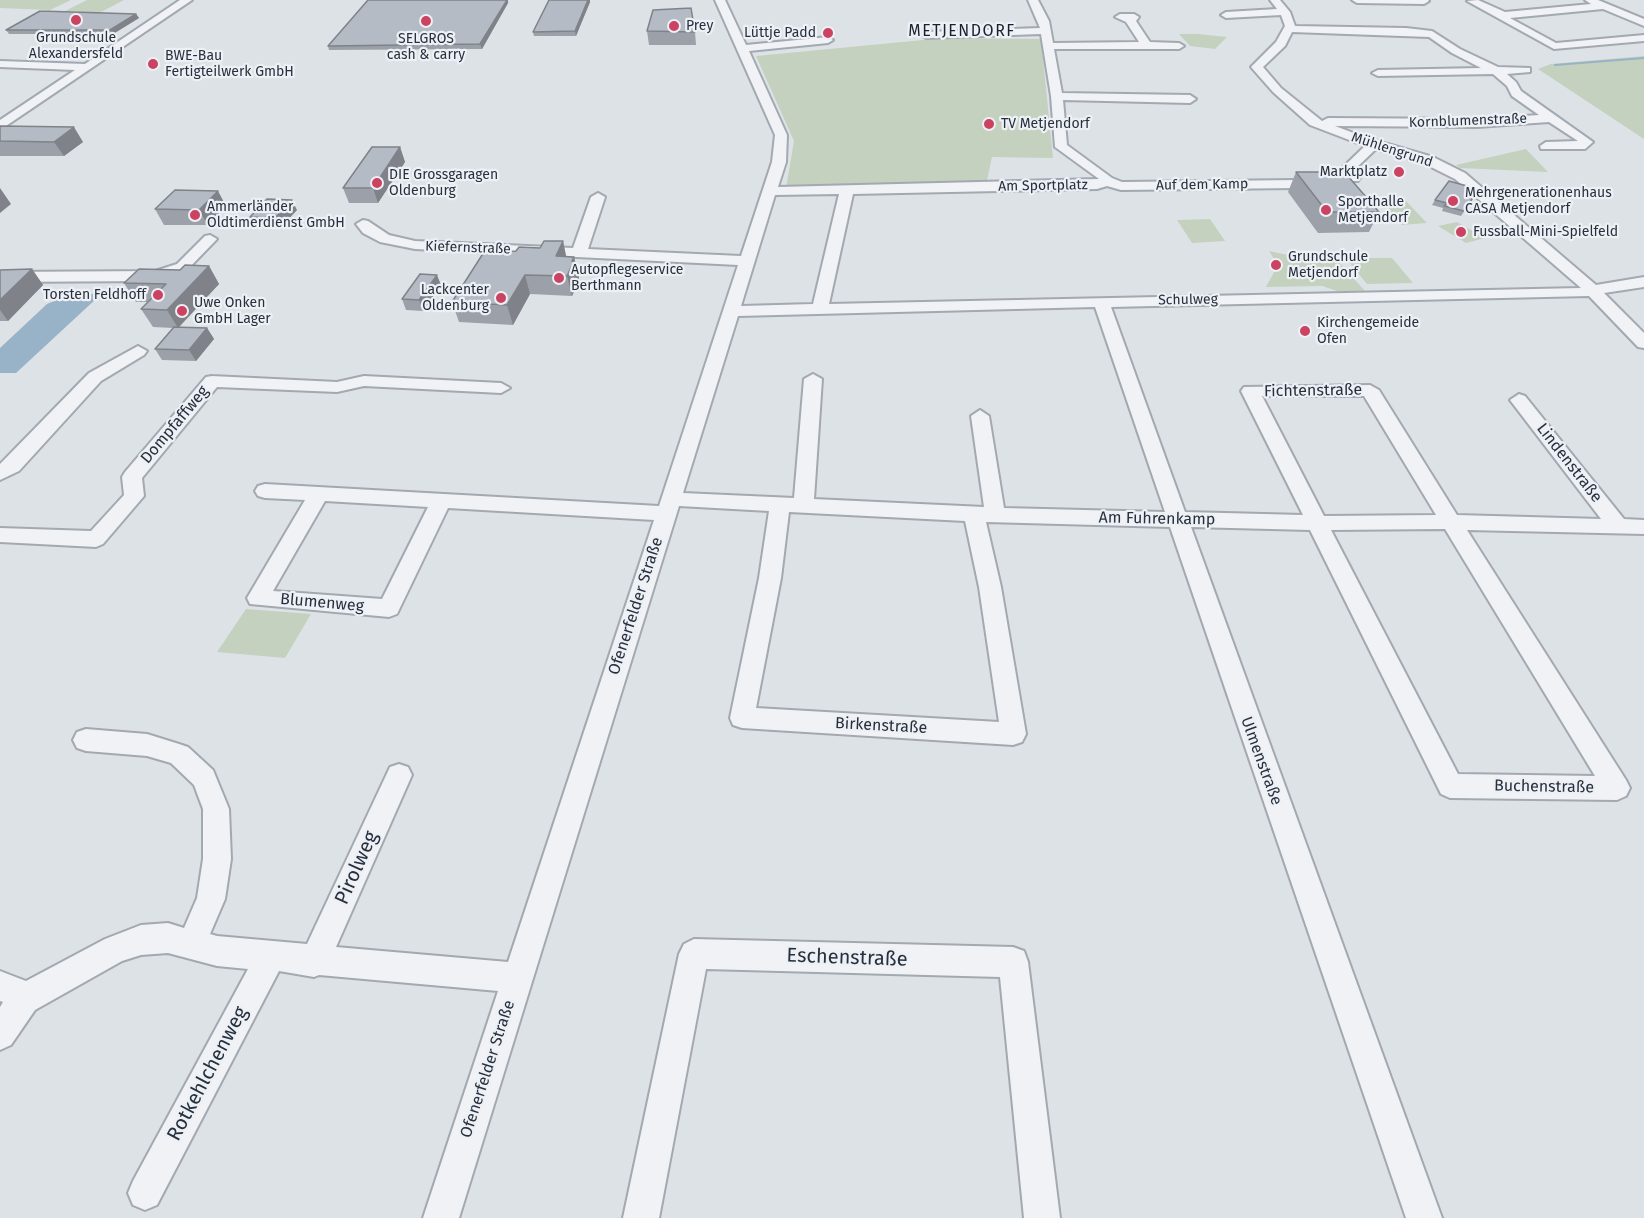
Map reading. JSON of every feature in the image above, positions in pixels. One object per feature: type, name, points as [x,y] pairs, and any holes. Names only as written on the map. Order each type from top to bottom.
[{"type":"street","points":[[0,126],[187,0]]},
{"type":"street","name":"Ofenerfelder Straße","points":[[441,1218],[779,162],[782,142],[720,0]]},
{"type":"street","name":"Am Sportplatz","points":[[769,191],[1097,185],[1107,182],[1103,176],[1060,147],[1057,96],[1049,46],[1044,21],[1033,0]]},
{"type":"street","points":[[1275,0],[1290,21],[1288,28]]},
{"type":"street","points":[[1357,0],[1424,1]]},
{"type":"street","points":[[1590,0],[1644,23]]},
{"type":"street","points":[[1472,1],[1492,12],[1506,15],[1604,6]]},
{"type":"street","points":[[1226,15],[1285,12]]},
{"type":"street","points":[[1506,15],[1503,18],[1554,46],[1644,38]]},
{"type":"street","points":[[1130,20],[1147,45]]},
{"type":"street","name":"Kornblumenstraße","points":[[1288,28],[1432,34],[1456,51],[1495,70],[1512,84],[1516,93],[1549,118],[1587,142],[1585,146],[1546,146]]},
{"type":"street","name":"Mühlengrund","points":[[1288,28],[1281,44],[1257,67],[1268,82],[1314,122],[1374,144],[1428,160],[1460,176],[1575,273],[1644,343]]},
{"type":"street","points":[[926,34],[1046,31]]},
{"type":"street","points":[[741,49],[828,40]]},
{"type":"street","points":[[1049,46],[1179,46]]},
{"type":"street","points":[[0,64],[86,67]]},
{"type":"street","name":"Kornblumenstraße","points":[[1495,70],[1526,69]]},
{"type":"street","points":[[1378,73],[1495,70]]},
{"type":"street","points":[[1057,96],[1190,99]]},
{"type":"street","name":"Kornblumenstraße","points":[[1314,122],[1477,123],[1549,118]]},
{"type":"street","points":[[1333,174],[1351,176],[1347,170],[1374,144]]},
{"type":"street","name":"Auf dem Kamp","points":[[1107,182],[1121,186],[1299,178]]},
{"type":"street","points":[[820,308],[847,190]]},
{"type":"street","points":[[579,252],[598,196]]},
{"type":"street","name":"Kiefernstraße","points":[[363,224],[368,230],[385,239],[415,245],[747,261]]},
{"type":"street","points":[[0,277],[158,276],[182,267],[210,239]]},
{"type":"street","name":"Schulweg","points":[[731,311],[1464,296],[1591,290],[1644,282]]},
{"type":"street","name":"Ulmenstraße","points":[[1101,302],[1424,1218]]},
{"type":"street","points":[[0,473],[12,466],[95,377],[138,351]]},
{"type":"street","points":[[792,506],[813,379]]},
{"type":"street","name":"Dompfaffweg","points":[[0,536],[96,539],[134,495],[132,477],[212,381],[337,387],[364,381],[501,388]]},
{"type":"street","name":"Fichtenstraße","points":[[1318,523],[1250,391],[1370,390],[1451,522]]},
{"type":"street","name":"Lindenstraße","points":[[1518,400],[1636,530]]},
{"type":"street","points":[[980,416],[985,514]]},
{"type":"street","points":[[265,491],[441,502],[668,506]]},
{"type":"street","name":"Blumenweg","points":[[319,494],[258,598],[389,608],[441,502]]},
{"type":"street","name":"Am Fuhrenkamp","points":[[668,506],[792,506],[1318,523],[1451,522],[1636,530]]},
{"type":"street","name":"Birkenstraße","points":[[792,506],[770,578],[742,718],[1013,734],[990,587],[985,514]]},
{"type":"street","name":"Buchenstraße","points":[[1318,523],[1449,786],[1617,788],[1451,522]]},
{"type":"street","points":[[86,740],[147,745],[179,755],[204,778],[216,809],[217,859],[211,899],[192,943]]},
{"type":"street","name":"Pirolweg","points":[[314,962],[399,775]]},
{"type":"street","points":[[0,1034],[12,993],[141,940],[168,938],[218,951],[314,962],[517,978]]},
{"type":"street","name":"Eschenstraße","points":[[641,1218],[694,954],[1013,962],[1042,1218]]},
{"type":"street","name":"Rotkehlchenweg","points":[[144,1193],[270,956]]},
{"type":"green space","points":[[0,0],[71,0],[50,10],[0,8]]},
{"type":"green space","points":[[87,0],[124,0],[99,13],[65,11]]},
{"type":"green space","points":[[1179,34],[1227,37],[1215,49],[1190,46]]},
{"type":"green space","points":[[944,38],[1041,39],[1053,158],[992,157],[986,185],[786,188],[794,141],[756,56]]},
{"type":"green space","points":[[1644,56],[1644,139],[1538,69],[1551,64]]},
{"type":"green space","points":[[1526,149],[1548,172],[1460,168],[1456,165]]},
{"type":"green space","points":[[1381,199],[1404,199],[1427,223],[1402,225]]},
{"type":"green space","points":[[1210,219],[1225,241],[1192,243],[1177,220]]},
{"type":"green space","name":"Fussball-Mini-Spielfeld","points":[[1457,222],[1485,238],[1466,243],[1438,226]]},
{"type":"green space","points":[[1269,251],[1311,260],[1337,260],[1365,291],[1337,291],[1322,286],[1266,287],[1278,265]]},
{"type":"green space","points":[[1346,258],[1392,258],[1413,283],[1367,284]]},
{"type":"green space","points":[[246,609],[311,614],[285,658],[217,652]]},
{"type":"water","points":[[73,293],[97,294],[97,298],[16,373],[0,373],[0,348],[47,304]]},
{"type":"building","name":"SELGROS cash & carry","points":[[368,0],[507,0],[480,44],[328,46]]},
{"type":"building","points":[[549,0],[588,0],[575,31],[533,32]]},
{"type":"building","points":[[691,8],[695,32],[647,31],[653,10]]},
{"type":"building","points":[[40,11],[136,14],[110,30],[6,30]]},
{"type":"building","points":[[0,126],[74,127],[54,142],[0,141]]},
{"type":"building","points":[[372,147],[400,147],[373,188],[343,188]]},
{"type":"building","points":[[1322,168],[1341,168],[1379,212],[1327,212],[1296,172],[1325,172]]},
{"type":"building","name":"Mehrgenerationenhaus CASA Metjendorf","points":[[1449,181],[1467,186],[1476,193],[1464,211],[1444,206],[1447,203],[1435,200]]},
{"type":"building","points":[[175,190],[218,191],[199,210],[155,209]]},
{"type":"building","points":[[267,199],[292,200],[275,218],[250,217]]},
{"type":"building","points":[[544,241],[563,241],[556,256],[574,257],[567,276],[525,275],[507,305],[452,302],[484,252],[516,251],[519,247],[540,248]]},
{"type":"building","points":[[185,265],[209,266],[167,310],[141,309],[166,284],[124,283],[139,269],[180,270]]},
{"type":"building","points":[[32,269],[0,300],[0,270]]},
{"type":"building","points":[[420,274],[437,275],[419,300],[402,299]]},
{"type":"building","points":[[174,327],[207,328],[189,350],[155,349]]},
{"type":"waterway","points":[[1555,65],[1644,58]]},
{"type":"place","name":"Grundschule Alexandersfeld","points":[[76,20]]},
{"type":"place","name":"SELGROS cash & carry","points":[[426,21]]},
{"type":"place","name":"Prey","points":[[674,26]]},
{"type":"place","name":"Lüttje Padd","points":[[828,33]]},
{"type":"place","name":"BWE-Bau Fertigteilwerk GmbH","points":[[153,64]]},
{"type":"place","name":"TV Metjendorf","points":[[989,124]]},
{"type":"place","name":"Marktplatz","points":[[1399,172]]},
{"type":"place","name":"DIE Grossgaragen Oldenburg","points":[[377,183]]},
{"type":"place","name":"Mehrgenerationenhaus CASA Metjendorf","points":[[1453,201]]},
{"type":"place","name":"Sporthalle Metjendorf","points":[[1326,210]]},
{"type":"place","name":"Ammerländer Oldtimerdienst GmbH","points":[[195,215]]},
{"type":"place","name":"Fussball-Mini-Spielfeld","points":[[1461,232]]},
{"type":"place","name":"Grundschule Metjendorf","points":[[1276,265]]},
{"type":"place","name":"Autopflegeservice Berthmann","points":[[559,278]]},
{"type":"place","name":"Torsten Feldhoff","points":[[158,295]]},
{"type":"place","name":"Lackcenter Oldenburg","points":[[501,298]]},
{"type":"place","name":"Uwe Onken GmbH Lager","points":[[182,311]]},
{"type":"place","name":"Kirchengemeide Ofen","points":[[1305,331]]},
{"type":"district","name":"METJENDORF","points":[[962,32]]}]
